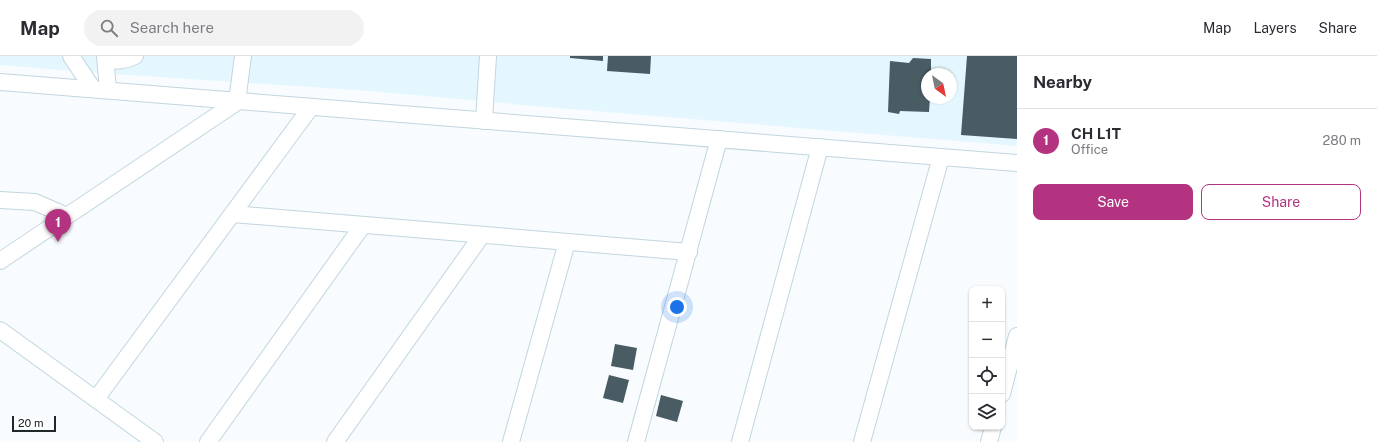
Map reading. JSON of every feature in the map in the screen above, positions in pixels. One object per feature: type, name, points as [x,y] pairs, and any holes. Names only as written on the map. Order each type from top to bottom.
[{"type":"street","points":[[71,56],[100,90]]},
{"type":"street","points":[[100,90],[106,58],[117,61],[126,60],[135,56]]},
{"type":"street","points":[[0,261],[237,102],[243,56]]},
{"type":"street","points":[[484,121],[488,56]]},
{"type":"street","points":[[0,82],[1017,163]]},
{"type":"street","points":[[96,399],[311,107]]},
{"type":"street","points":[[636,442],[719,139]]},
{"type":"street","points":[[740,442],[820,147]]},
{"type":"street","points":[[862,442],[941,157]]},
{"type":"street","points":[[0,200],[35,202],[68,216]]},
{"type":"street","points":[[233,214],[689,252]]},
{"type":"street","points":[[208,442],[363,225]]},
{"type":"street","points":[[335,442],[482,235]]},
{"type":"street","points":[[511,442],[567,242]]},
{"type":"street","points":[[0,330],[155,442]]},
{"type":"street","points":[[1005,383],[1017,340]]},
{"type":"street","points":[[989,442],[992,430]]},
{"type":"shaded area","points":[[0,56],[1017,56],[1017,146],[369,91],[0,65]]},
{"type":"building","points":[[570,56],[603,56],[603,61],[570,58]]},
{"type":"building","points":[[608,56],[651,56],[650,74],[607,71]]},
{"type":"building","points":[[967,56],[1017,56],[1017,139],[961,135]]},
{"type":"building","points":[[913,58],[931,59],[931,68],[921,68],[921,104],[930,104],[929,112],[900,111],[899,114],[888,112],[890,61],[909,63]]},
{"type":"building","points":[[615,344],[637,348],[633,370],[611,366]]},
{"type":"building","points":[[609,375],[629,380],[623,403],[603,398]]},
{"type":"building","points":[[661,395],[683,401],[677,422],[656,416]]},
{"type":"place","name":"CH L1T","points":[[58,242]]}]
